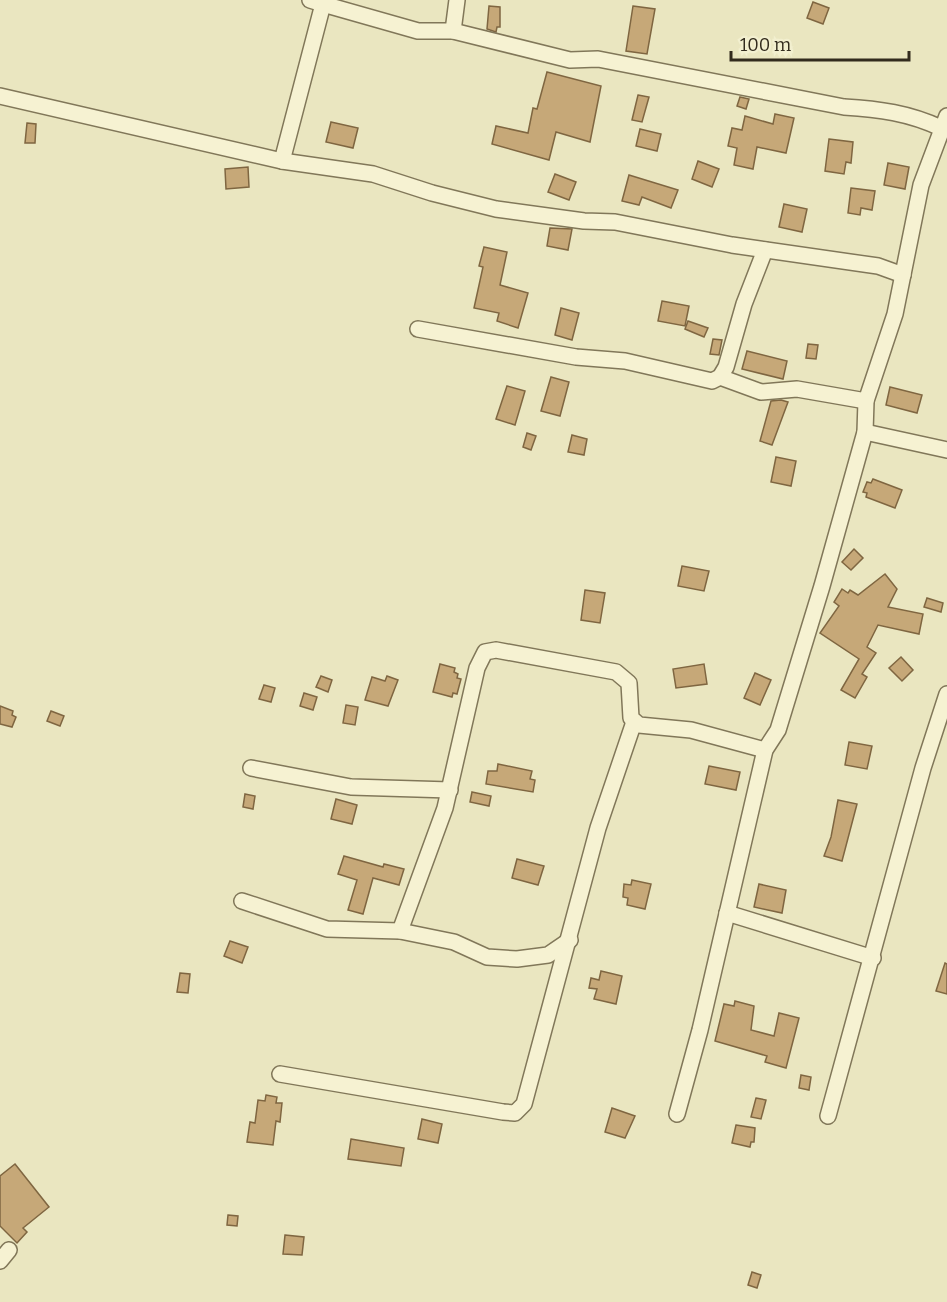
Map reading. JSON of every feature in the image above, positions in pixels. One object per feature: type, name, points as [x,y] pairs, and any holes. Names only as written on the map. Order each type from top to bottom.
[{"type":"street","points":[[453,31],[457,0]]},
{"type":"street","points":[[282,161],[317,2],[418,31],[453,31],[570,60],[598,59],[844,107],[885,109],[944,122],[921,185],[895,314],[866,401],[865,432],[783,715],[778,730],[765,750],[700,1030],[677,1114]]},
{"type":"street","points":[[0,96],[282,161],[373,174],[432,194],[496,210],[584,221],[615,222],[667,234],[878,266],[903,275]]},
{"type":"street","points":[[418,329],[576,357],[625,361],[712,381],[720,377],[726,367],[747,294],[765,250]]},
{"type":"street","points":[[720,377],[761,392],[798,389],[866,401]]},
{"type":"street","points":[[865,432],[947,450]]},
{"type":"street","points":[[400,931],[450,790],[477,668],[481,656],[489,650],[616,672],[629,683],[631,718],[634,722],[646,727],[691,730],[765,750]]},
{"type":"street","points":[[828,1116],[873,958],[923,768],[947,693]]},
{"type":"street","points":[[280,1074],[515,1113],[524,1104],[570,940],[598,828],[634,722]]},
{"type":"street","points":[[251,768],[351,787],[450,790]]},
{"type":"street","points":[[242,901],[327,929],[400,931],[454,942],[487,957],[517,959],[548,955],[570,940]]},
{"type":"street","points":[[727,912],[873,958]]},
{"type":"building","points":[[813,2],[829,8],[823,24],[807,18]]},
{"type":"building","points":[[489,6],[500,7],[500,27],[497,27],[496,32],[487,29]]},
{"type":"building","points":[[633,6],[655,9],[647,54],[626,51]]},
{"type":"building","points":[[547,72],[601,86],[590,142],[556,132],[549,160],[492,144],[496,126],[528,133],[533,108],[537,109]]},
{"type":"building","points":[[638,95],[649,97],[642,122],[632,120]]},
{"type":"building","points":[[740,97],[749,99],[746,109],[737,106]]},
{"type":"building","points":[[775,114],[794,118],[786,153],[757,147],[753,169],[734,165],[737,148],[728,146],[732,128],[742,130],[745,116],[773,124]]},
{"type":"building","points":[[331,122],[358,128],[353,148],[326,142]]},
{"type":"building","points":[[27,123],[36,124],[35,143],[25,143]]},
{"type":"building","points":[[640,129],[661,134],[657,151],[636,146]]},
{"type":"building","points":[[829,139],[853,142],[851,163],[846,162],[844,174],[825,171]]},
{"type":"building","points":[[698,161],[719,169],[712,187],[692,179]]},
{"type":"building","points":[[888,163],[909,167],[905,189],[884,185]]},
{"type":"building","points":[[248,167],[249,187],[226,189],[225,169]]},
{"type":"building","points":[[555,174],[576,182],[569,200],[548,192]]},
{"type":"building","points":[[629,175],[678,190],[671,208],[642,197],[639,205],[622,201]]},
{"type":"building","points":[[851,188],[875,191],[872,210],[861,208],[860,215],[848,213]]},
{"type":"building","points":[[784,204],[807,209],[802,232],[779,227]]},
{"type":"building","points":[[550,228],[572,229],[568,250],[547,246]]},
{"type":"building","points":[[484,247],[507,252],[500,285],[528,293],[518,328],[497,321],[499,313],[474,308],[483,267],[479,266]]},
{"type":"building","points":[[662,301],[689,306],[685,326],[658,321]]},
{"type":"building","points":[[561,308],[579,313],[572,340],[555,335]]},
{"type":"building","points":[[688,321],[708,328],[704,337],[685,329]]},
{"type":"building","points":[[713,339],[722,340],[719,355],[710,354]]},
{"type":"building","points":[[808,344],[818,345],[816,359],[806,358]]},
{"type":"building","points":[[747,351],[787,361],[783,379],[742,369]]},
{"type":"building","points":[[551,377],[569,382],[560,416],[541,411]]},
{"type":"building","points":[[507,386],[525,391],[515,425],[496,419]]},
{"type":"building","points":[[890,387],[922,395],[917,413],[886,405]]},
{"type":"building","points":[[771,401],[788,402],[772,445],[760,441]]},
{"type":"building","points":[[527,433],[536,436],[531,450],[523,447]]},
{"type":"building","points":[[572,435],[587,439],[584,455],[568,452]]},
{"type":"building","points":[[776,457],[796,461],[791,486],[771,482]]},
{"type":"building","points":[[873,479],[902,490],[895,508],[866,497],[867,493],[863,492],[867,482],[871,483]]},
{"type":"building","points":[[854,549],[863,558],[851,570],[842,562]]},
{"type":"building","points":[[682,566],[709,571],[704,591],[678,586]]},
{"type":"building","points":[[885,574],[897,589],[888,607],[923,614],[919,634],[878,625],[867,647],[876,653],[862,674],[867,677],[855,698],[841,690],[859,659],[820,633],[839,606],[834,602],[842,589],[848,593],[850,590],[858,595]]},
{"type":"building","points":[[585,590],[605,593],[600,623],[581,620]]},
{"type":"building","points":[[927,598],[943,603],[941,612],[924,607]]},
{"type":"building","points":[[901,657],[913,670],[902,681],[889,668]]},
{"type":"building","points":[[440,664],[455,668],[457,678],[461,679],[457,694],[453,693],[452,697],[433,692]]},
{"type":"building","points":[[704,664],[707,684],[676,688],[673,669]]},
{"type":"building","points":[[755,673],[771,680],[760,705],[744,698]]},
{"type":"building","points":[[321,676],[332,680],[328,692],[316,687]]},
{"type":"building","points":[[387,676],[398,680],[388,706],[365,700],[372,677],[385,681]]},
{"type":"building","points":[[264,685],[275,688],[271,702],[259,699]]},
{"type":"building","points":[[304,693],[317,697],[313,710],[300,706]]},
{"type":"building","points":[[346,705],[358,707],[355,725],[343,723]]},
{"type":"building","points":[[0,706],[13,711],[12,715],[16,717],[12,727],[0,724]]},
{"type":"building","points":[[51,711],[64,716],[60,726],[47,721]]},
{"type":"building","points":[[849,742],[872,746],[867,769],[845,765]]},
{"type":"building","points":[[498,764],[532,771],[530,779],[535,780],[533,792],[486,784],[488,771],[497,771]]},
{"type":"building","points":[[709,766],[740,772],[736,790],[705,784]]},
{"type":"building","points":[[472,792],[491,796],[489,806],[470,802]]},
{"type":"building","points":[[245,794],[255,796],[253,809],[243,807]]},
{"type":"building","points":[[336,799],[357,805],[352,824],[331,819]]},
{"type":"building","points":[[838,800],[857,804],[842,861],[824,856],[831,837]]},
{"type":"building","points":[[344,856],[383,867],[384,864],[404,869],[399,885],[373,878],[363,914],[348,910],[357,880],[338,874]]},
{"type":"building","points":[[517,859],[544,866],[538,885],[512,878]]},
{"type":"building","points":[[632,880],[651,884],[645,909],[627,905],[628,898],[623,897],[624,884],[631,885]]},
{"type":"building","points":[[759,884],[786,890],[782,913],[754,907]]},
{"type":"building","points":[[230,941],[248,947],[242,963],[224,956]]},
{"type":"building","points":[[945,963],[947,964],[947,994],[936,991]]},
{"type":"building","points":[[601,971],[622,976],[616,1004],[594,999],[597,989],[589,988],[591,978],[599,980]]},
{"type":"building","points":[[180,973],[190,974],[188,993],[177,992]]},
{"type":"building","points":[[735,1001],[754,1006],[751,1030],[774,1036],[779,1013],[799,1018],[786,1068],[765,1062],[767,1056],[715,1041],[724,1004],[734,1006]]},
{"type":"building","points":[[801,1075],[811,1077],[809,1090],[799,1088]]},
{"type":"building","points":[[266,1095],[277,1097],[276,1103],[282,1103],[280,1122],[276,1121],[273,1145],[247,1142],[250,1122],[255,1123],[258,1100],[265,1101]]},
{"type":"building","points":[[756,1098],[766,1100],[761,1119],[751,1117]]},
{"type":"building","points":[[612,1108],[635,1116],[625,1138],[605,1132]]},
{"type":"building","points":[[422,1119],[442,1124],[438,1143],[418,1139]]},
{"type":"building","points":[[736,1125],[755,1128],[754,1142],[751,1142],[750,1147],[732,1143]]},
{"type":"building","points":[[351,1139],[404,1148],[401,1166],[348,1159]]},
{"type":"building","points":[[15,1164],[49,1207],[23,1228],[27,1232],[17,1243],[0,1226],[0,1176]]},
{"type":"building","points":[[228,1215],[238,1216],[237,1226],[227,1225]]},
{"type":"building","points":[[285,1235],[304,1237],[302,1255],[283,1254]]},
{"type":"building","points":[[752,1272],[761,1275],[757,1288],[748,1285]]}]
